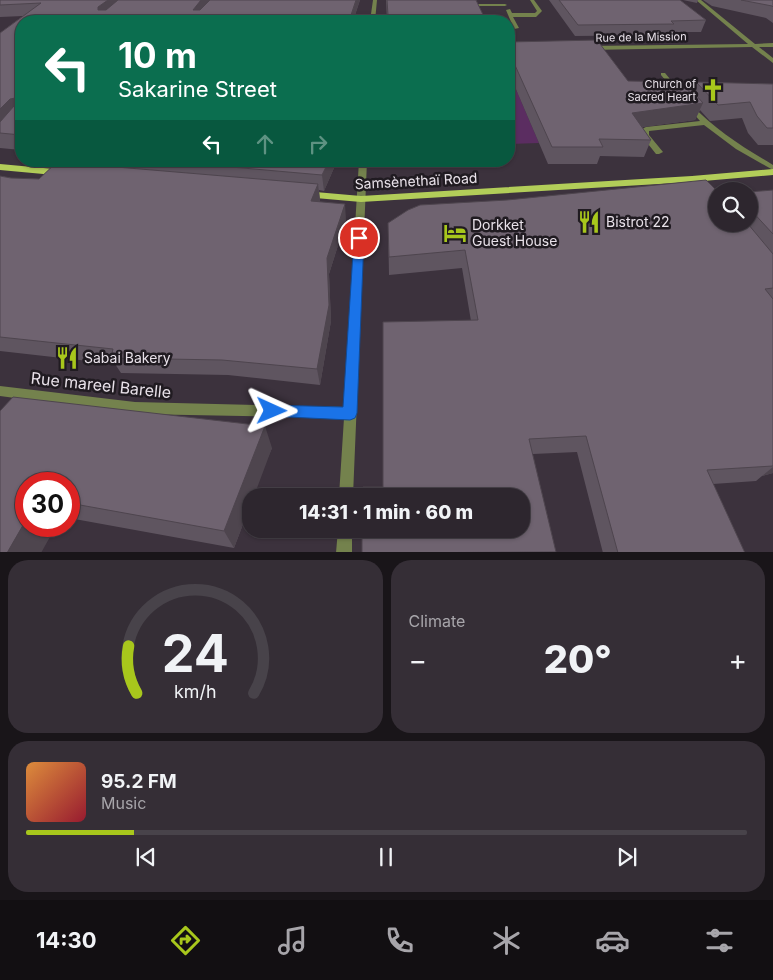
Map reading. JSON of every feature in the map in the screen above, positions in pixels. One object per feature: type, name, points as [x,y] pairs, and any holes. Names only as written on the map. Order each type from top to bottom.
[{"type":"main road","points":[[0,167],[70,171]]},
{"type":"main road","name":"Samsènethaï Road","points":[[293,193],[361,199],[695,183],[773,170]]},
{"type":"street","points":[[374,15],[375,0]]},
{"type":"street","points":[[460,4],[504,2],[510,15],[536,15],[540,12],[532,0]]},
{"type":"street","points":[[698,0],[773,60]]},
{"type":"street","name":"Rue de la Mission","points":[[578,48],[773,45]]},
{"type":"street","points":[[663,74],[704,124],[720,137],[773,170]]},
{"type":"street","points":[[659,152],[645,135],[646,129],[704,124]]},
{"type":"street","points":[[346,488],[364,167]]},
{"type":"street","name":"Rue mareel Barelle","points":[[0,391],[135,408],[350,413]]},
{"type":"street","points":[[344,552],[345,538]]},
{"type":"shaded area","points":[[515,87],[539,143],[515,144]]},
{"type":"building","points":[[0,0],[108,0],[98,7],[98,10],[106,10],[118,0],[201,0],[193,10],[200,10],[210,0],[356,0],[351,15],[25,15],[41,3],[0,5]]},
{"type":"building","points":[[387,0],[476,0],[483,15],[388,15]]},
{"type":"building","points":[[559,0],[680,0],[706,20],[671,21],[674,24],[578,25]]},
{"type":"building","points":[[741,0],[773,0],[773,7],[772,6]]},
{"type":"building","points":[[15,22],[15,98],[10,99],[0,109],[0,33]]},
{"type":"building","points":[[597,40],[628,81],[684,82],[703,103],[632,113],[651,140],[599,139],[603,147],[552,147],[515,65],[515,42]]},
{"type":"building","points":[[696,82],[773,84],[773,128],[767,128],[757,116],[750,102],[718,105]]},
{"type":"building","points":[[15,98],[15,134],[0,133],[0,122],[14,106]]},
{"type":"building","points":[[52,167],[116,167],[318,184],[311,201],[345,204],[327,258],[329,305],[317,369],[222,360],[111,358],[113,349],[0,337],[0,176],[39,179]]},
{"type":"building","points":[[231,167],[326,167],[322,175]]},
{"type":"building","points":[[706,180],[708,182],[708,232],[755,232],[773,254],[773,288],[765,289],[773,299],[773,466],[707,470],[745,552],[618,552],[586,436],[529,439],[556,552],[362,552],[362,538],[530,538],[530,488],[363,488],[383,487],[383,322],[478,320],[465,250],[389,257],[388,223],[408,210],[420,205],[507,200]]},
{"type":"building","points":[[773,190],[773,234],[758,218],[758,191]]},
{"type":"building","points":[[13,397],[265,426],[224,531],[80,505],[80,472],[15,472],[16,537],[8,552],[0,552],[0,411]]},
{"type":"place","name":"Church of Sacred Heart","points":[[713,90]]},
{"type":"place","name":"Bistrot 22","points":[[589,222]]},
{"type":"place","name":"Dorkket Guest House","points":[[455,233]]},
{"type":"place","name":"Sabai Bakery","points":[[67,358]]},
{"type":"route","points":[[272,411],[350,413],[359,238]]}]
